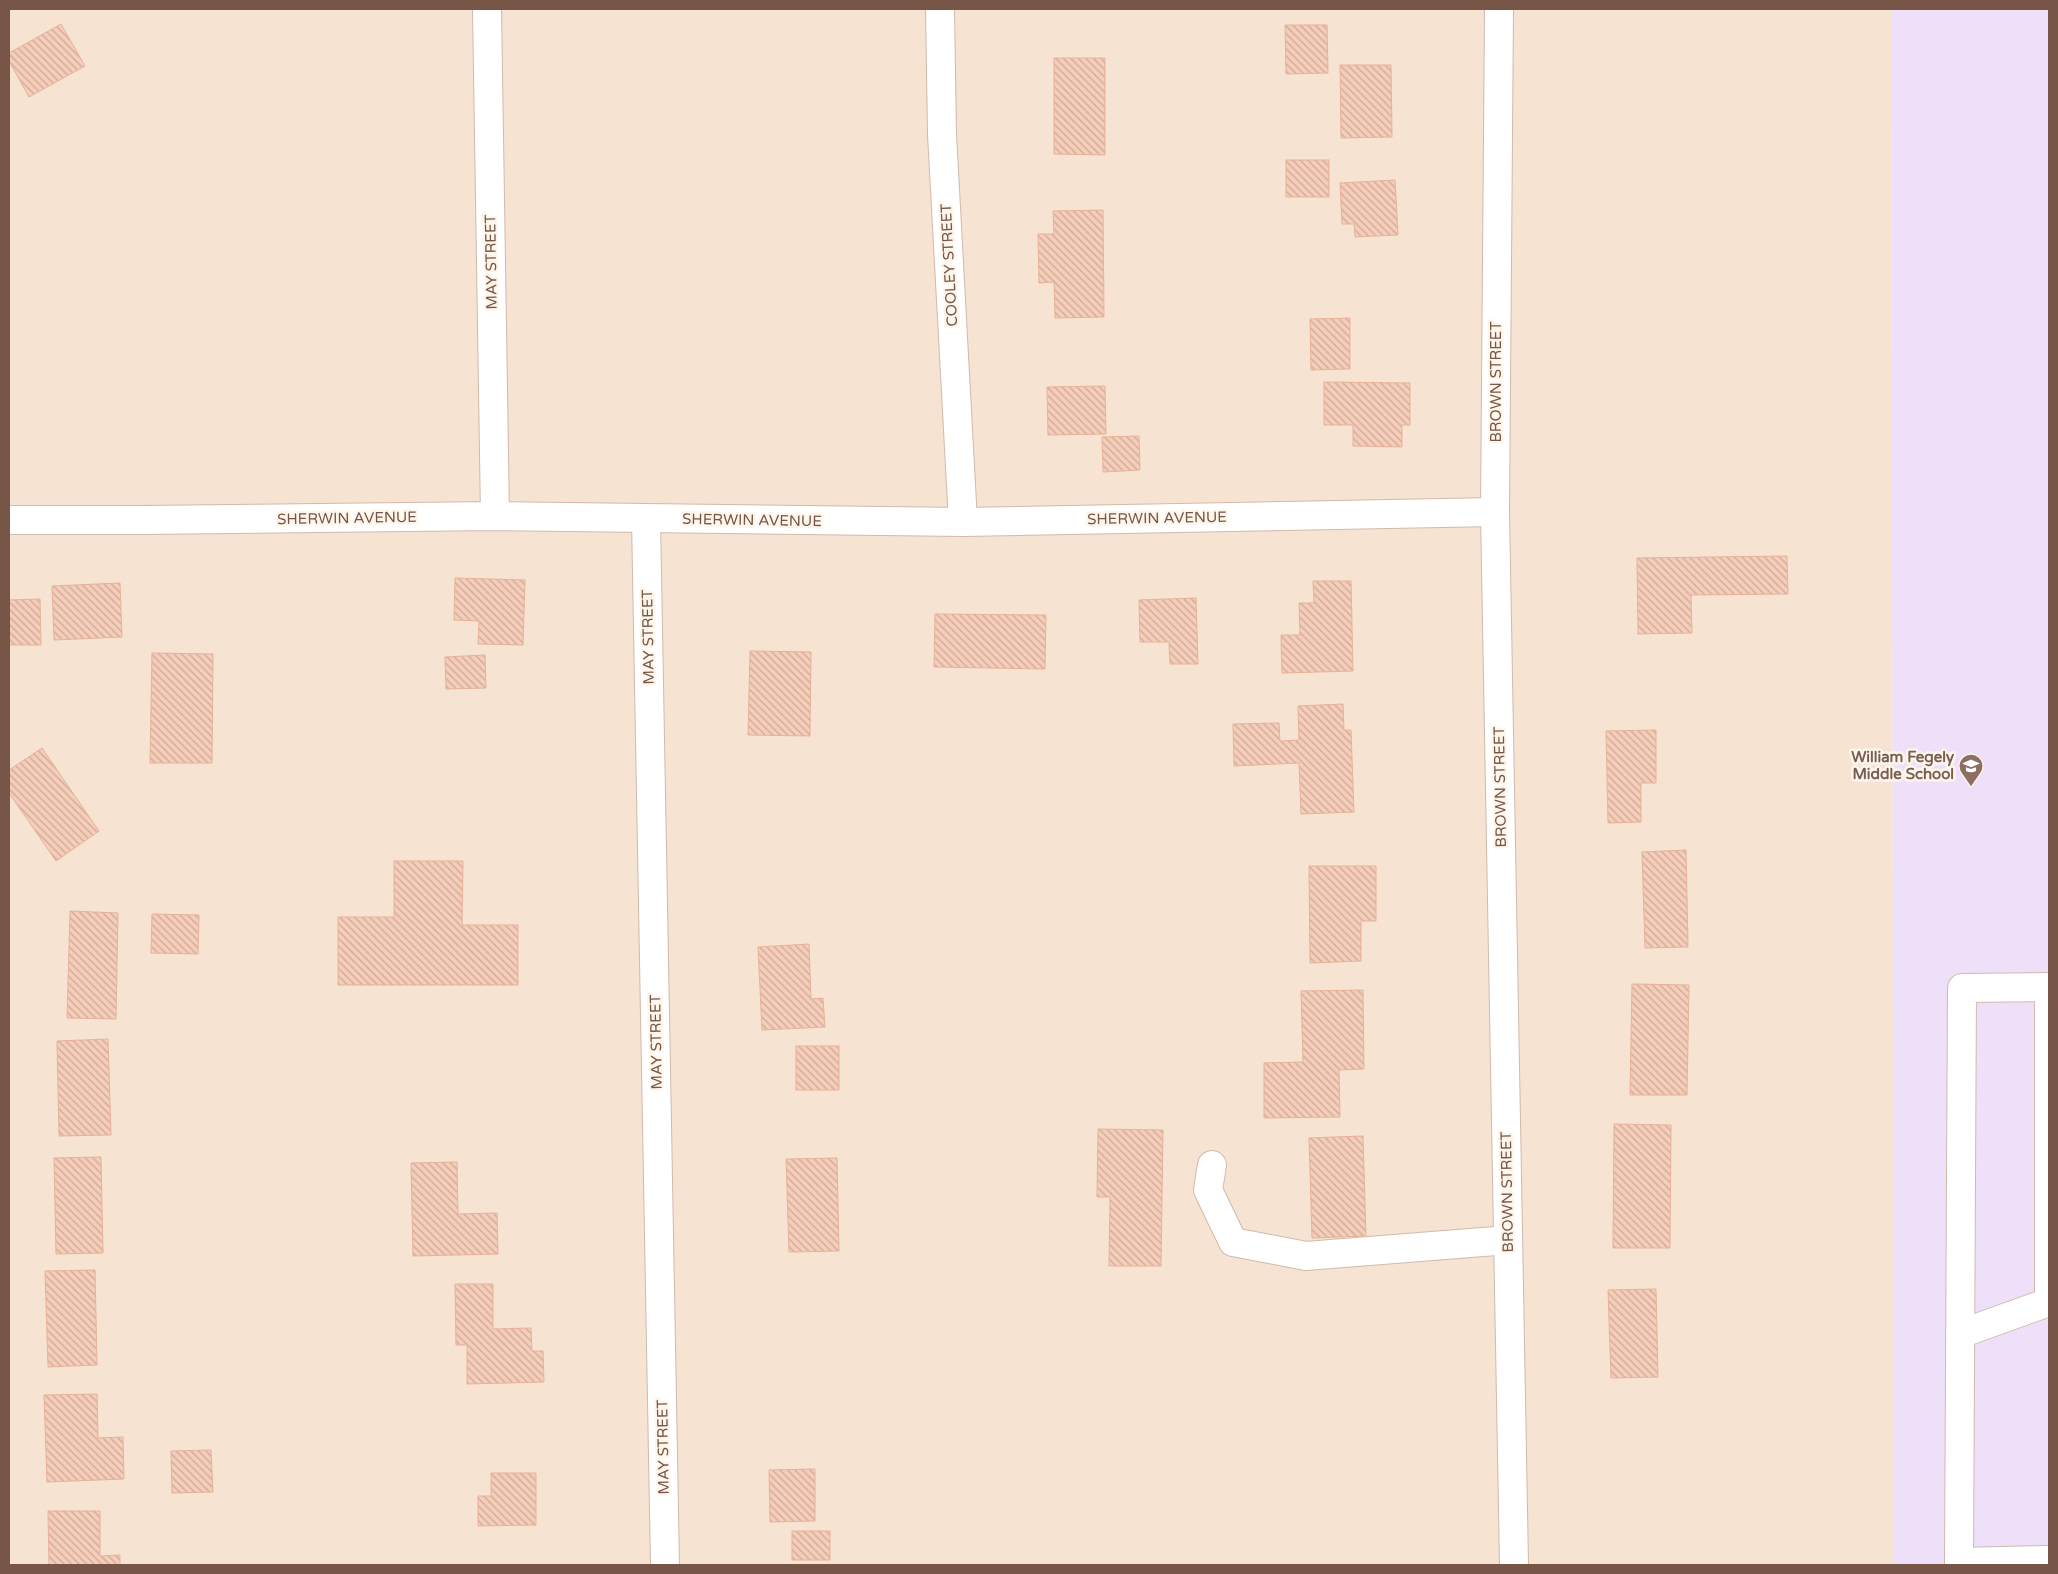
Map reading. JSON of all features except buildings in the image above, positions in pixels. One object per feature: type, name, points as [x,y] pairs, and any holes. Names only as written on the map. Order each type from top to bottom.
[{"type":"street","name":"MAY STREET","points":[[487,9],[495,516]]},
{"type":"street","name":"COOLEY STREET","points":[[940,9],[942,134],[963,522]]},
{"type":"street","name":"BROWN STREET","points":[[1499,9],[1495,512],[1514,1565]]},
{"type":"street","name":"SHERWIN AVENUE","points":[[9,520],[495,516],[963,522],[1495,512]]},
{"type":"street","name":"MAY STREET","points":[[646,518],[665,1565]]},
{"type":"street","points":[[1960,1334],[2049,1302],[2049,987],[1962,988],[1960,1334],[1959,1563],[2049,1560]]},
{"type":"street","points":[[1212,1165],[1208,1190],[1233,1242],[1306,1256],[1508,1240]]},
{"type":"shaded area","points":[[9,9],[1891,9],[1894,1565],[9,1565]]},
{"type":"shaded area","name":"William Fegely Middle School","points":[[1891,9],[2049,9],[2049,1565],[1894,1565]]},
{"type":"place","name":"William Fegely Middle School","points":[[1971,787]]}]
